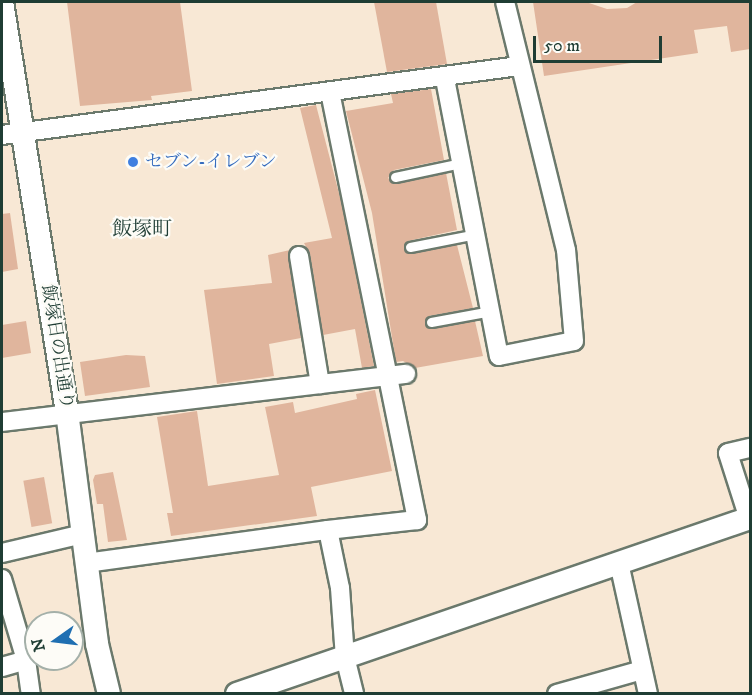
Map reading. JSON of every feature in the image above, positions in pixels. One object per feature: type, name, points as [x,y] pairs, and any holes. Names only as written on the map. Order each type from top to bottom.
[{"type":"street","name":"飯塚日の出通り","points":[[3,2],[12,133],[67,412],[97,644],[109,693]]},
{"type":"street","points":[[445,79],[500,356],[574,341],[566,250],[548,169],[519,66],[505,2]]},
{"type":"street","points":[[12,133],[445,79],[519,66]]},
{"type":"street","points":[[86,563],[417,520],[397,375],[330,92]]},
{"type":"street","points":[[299,256],[320,384]]},
{"type":"street","points":[[2,422],[67,412],[397,375]]},
{"type":"street","points":[[237,693],[750,518],[728,453],[750,448]]},
{"type":"street","points":[[328,530],[340,588],[345,657],[354,693]]},
{"type":"street","points":[[2,553],[83,534]]},
{"type":"street","points":[[619,563],[648,693]]},
{"type":"street","points":[[2,579],[24,653]]},
{"type":"street","points":[[2,667],[24,661]]},
{"type":"street","points":[[557,693],[642,670]]},
{"type":"street","points":[[28,671],[31,693]]},
{"type":"lane","points":[[395,177],[461,163]]},
{"type":"lane","points":[[410,247],[476,234]]},
{"type":"lane","points":[[431,322],[491,311]]},
{"type":"building","points":[[67,2],[180,2],[192,91],[151,96],[152,100],[80,106]]},
{"type":"building","points":[[374,2],[436,2],[447,64],[387,72]]},
{"type":"building","points":[[533,2],[586,2],[607,9],[627,8],[637,2],[750,2],[750,49],[731,52],[727,26],[694,30],[698,53],[544,76]]},
{"type":"building","points":[[431,89],[444,160],[394,170],[388,178],[396,184],[446,173],[457,230],[408,241],[404,249],[411,254],[457,245],[473,308],[429,316],[425,324],[432,329],[475,321],[483,356],[415,368],[403,361],[396,362],[372,213],[346,111],[393,103],[391,94]]},
{"type":"building","points":[[316,105],[341,201],[374,366],[362,368],[355,329],[323,335],[310,254],[304,243],[332,238],[300,108]]},
{"type":"building","points":[[10,213],[18,269],[2,272],[2,214]]},
{"type":"building","points":[[290,250],[301,338],[269,344],[274,376],[217,384],[204,290],[272,283],[268,255]]},
{"type":"building","points":[[26,321],[31,353],[2,358],[2,325]]},
{"type":"building","points":[[126,355],[145,356],[150,387],[85,396],[80,362]]},
{"type":"building","points":[[375,390],[392,471],[311,487],[317,516],[171,536],[167,513],[173,513],[157,417],[197,411],[208,486],[279,475],[265,407],[293,402],[295,413],[357,399],[356,394]]},
{"type":"building","points":[[113,472],[127,540],[108,542],[103,504],[97,504],[93,480],[95,475]]},
{"type":"building","points":[[44,477],[52,523],[31,527],[23,481]]},
{"type":"place","name":"セブン-イレブン","points":[[133,162]]},
{"type":"district","name":"飯塚町","points":[[142,229]]}]
